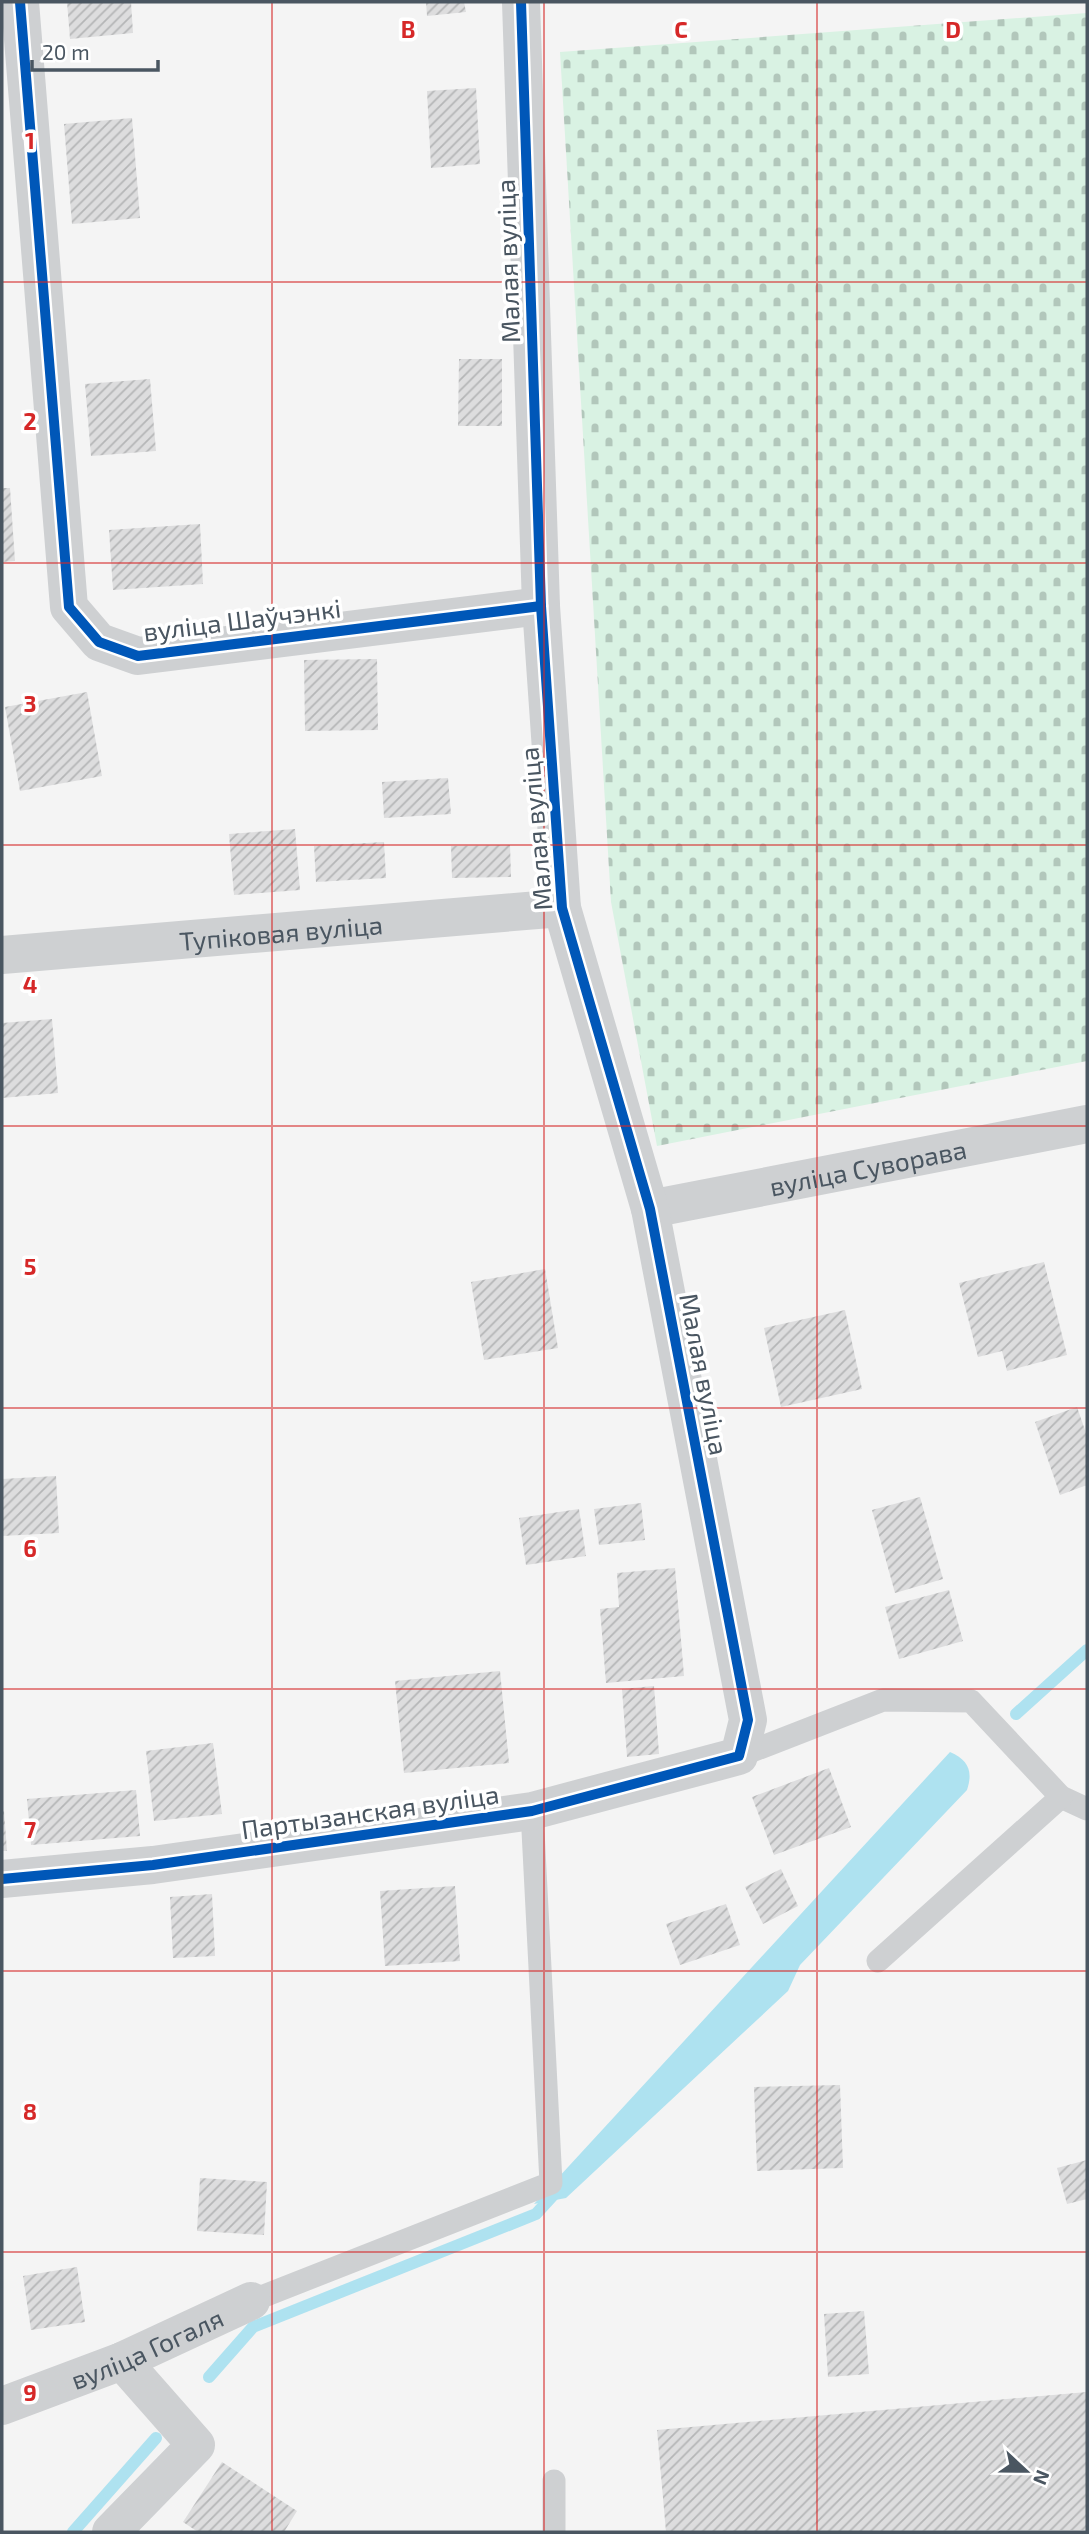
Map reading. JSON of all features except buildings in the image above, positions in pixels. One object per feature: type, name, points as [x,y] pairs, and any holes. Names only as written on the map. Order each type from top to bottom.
[{"type":"street","name":"вуліца Шаўчэнкі","points":[[20,2],[69,607],[99,642],[138,656],[541,606]]},
{"type":"street","name":"Малая вуліца","points":[[521,2],[541,606],[562,908],[650,1209],[748,1720],[739,1756]]},
{"type":"street","name":"Тупіковая вуліца","points":[[2,955],[562,908]]},
{"type":"street","name":"вуліца Суворава","points":[[650,1209],[1087,1124]]},
{"type":"street","name":"Партызанская вуліца","points":[[2,1879],[153,1865],[532,1811],[739,1756]]},
{"type":"street","name":"вуліца Гогаля","points":[[2,2406],[122,2361],[251,2301]]},
{"type":"street","points":[[111,2532],[196,2445],[122,2361]]},
{"type":"lane","points":[[739,1756],[883,1700],[971,1701],[1061,1797],[1087,1809]]},
{"type":"lane","points":[[878,1961],[1061,1797]]},
{"type":"lane","points":[[251,2301],[551,2183],[532,1811]]},
{"type":"lane","points":[[554,2481],[555,2532]]},
{"type":"green space","points":[[1087,13],[1087,1061],[657,1146],[611,902],[560,52]]},
{"type":"water","points":[[950,1752],[962,1759],[968,1767],[970,1778],[967,1790],[800,1965],[788,1991],[566,2198],[534,2204]]},
{"type":"waterway","points":[[1016,1714],[1087,1650]]},
{"type":"waterway","points":[[209,2377],[253,2327],[536,2214],[557,2191]]},
{"type":"waterway","points":[[73,2532],[156,2438]]},
{"type":"cycle path","points":[[20,2],[69,607],[99,642],[138,656],[541,606]]},
{"type":"cycle path","points":[[2,1879],[153,1865],[532,1811],[739,1756],[748,1720],[650,1209],[562,908],[541,606],[521,2]]}]
